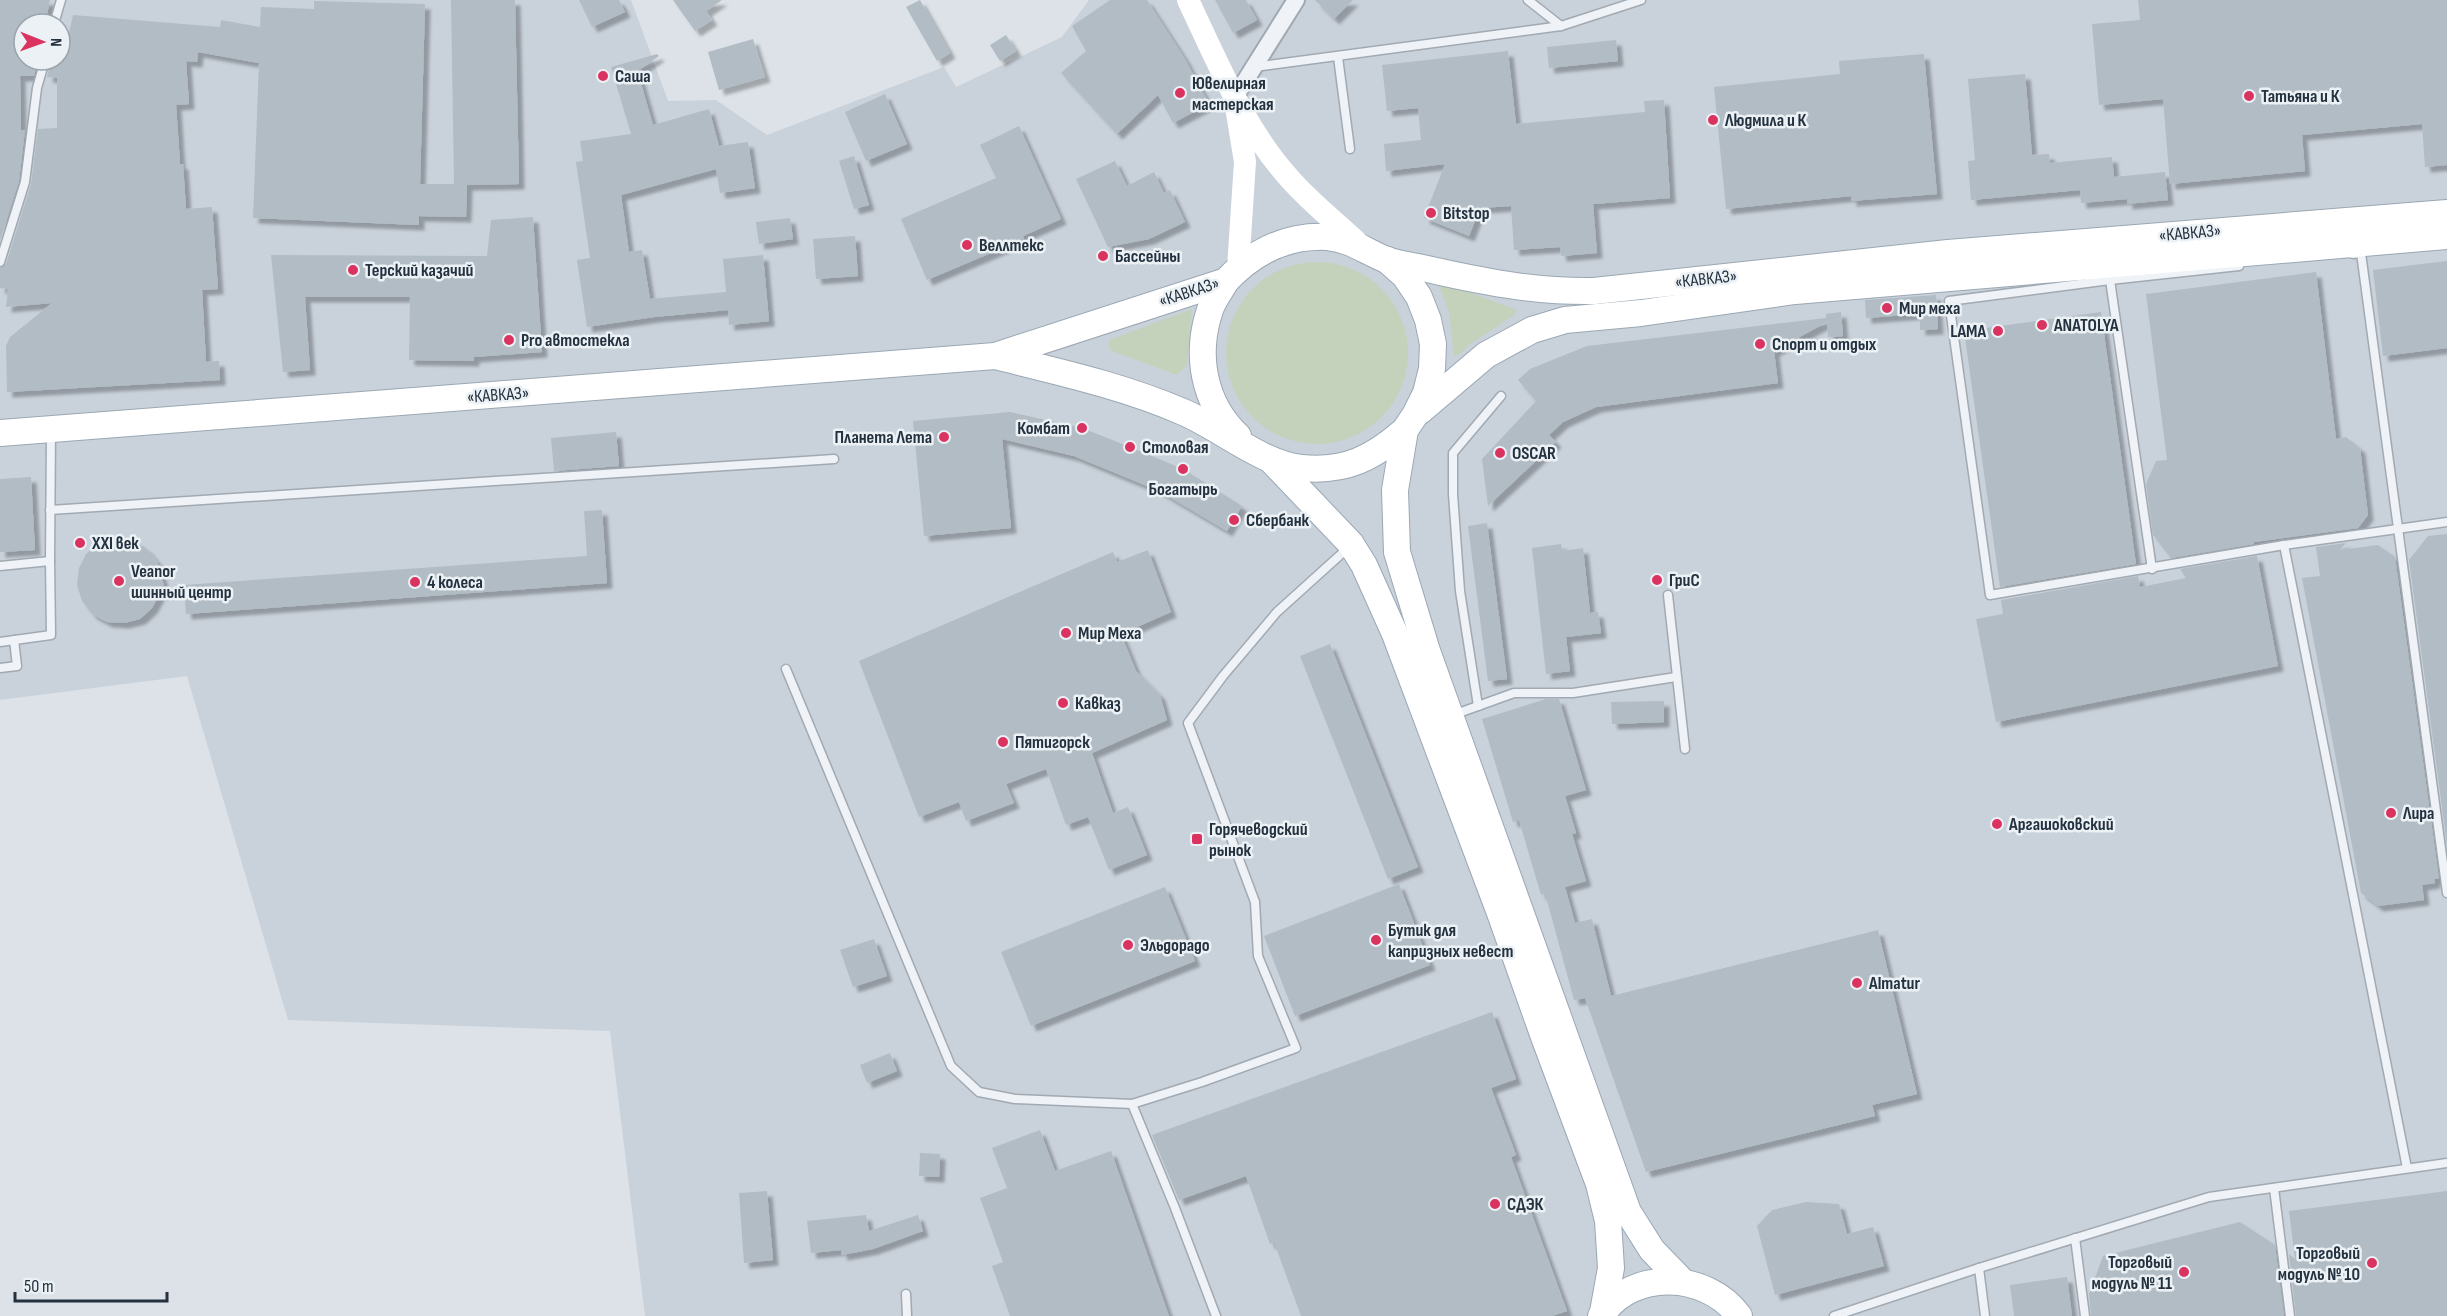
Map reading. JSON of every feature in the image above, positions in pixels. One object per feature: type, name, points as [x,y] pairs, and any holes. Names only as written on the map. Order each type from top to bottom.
[{"type":"main road","points":[[1188,0],[1234,97],[1289,179],[1360,245]]},
{"type":"main road","points":[[1234,97],[1245,162],[1232,275],[1210,308],[1203,338],[1202,368],[1211,398],[1226,425],[1249,446]]},
{"type":"main road","name":"«КАВКАЗ»","points":[[0,433],[995,356],[1232,275],[1265,249],[1296,239],[1328,237],[1360,245],[1387,260],[1486,282],[1552,291],[1594,291],[1948,253],[2447,213]]},
{"type":"main road","name":"«КАВКАЗ»","points":[[995,356],[1125,389],[1184,412],[1271,460],[1309,468],[1328,469],[1357,462],[1383,449],[1486,355],[1532,330],[1565,320],[1641,313],[1795,291],[2447,236]]},
{"type":"main road","points":[[1387,260],[1405,276],[1419,297],[1428,320],[1433,344],[1432,369],[1428,385],[1410,422],[1395,490],[1397,552],[1427,651],[1628,1212],[1652,1250],[1682,1281]]},
{"type":"main road","points":[[1271,460],[1351,544],[1364,565],[1395,634],[1599,1184],[1608,1221],[1611,1269],[1602,1314]]},
{"type":"main road","points":[[1602,1314],[1619,1297],[1638,1286],[1660,1281],[1682,1281],[1702,1286],[1719,1296],[1739,1316]]},
{"type":"street","points":[[1234,97],[1296,0]]},
{"type":"lane","points":[[1528,0],[1561,26]]},
{"type":"lane","points":[[1254,67],[1561,26],[1641,0]]},
{"type":"lane","points":[[1338,57],[1350,149]]},
{"type":"lane","points":[[0,262],[25,182],[42,72]]},
{"type":"lane","points":[[2349,255],[2361,254],[2400,528],[2447,893]]},
{"type":"lane","points":[[2254,265],[2110,279],[1949,301],[1989,595],[2284,545],[2447,522]]},
{"type":"lane","points":[[2110,279],[2152,569]]},
{"type":"lane","points":[[1478,706],[1460,591],[1454,453],[1501,396]]},
{"type":"lane","points":[[0,642],[51,635],[51,430]]},
{"type":"lane","points":[[50,510],[834,459]]},
{"type":"lane","points":[[786,669],[951,1066],[979,1092],[1016,1099],[1131,1104],[1202,1082],[1296,1048],[1258,956],[1255,902],[1188,723],[1223,676],[1277,612],[1351,544]]},
{"type":"lane","points":[[2284,545],[2407,1168]]},
{"type":"lane","points":[[0,566],[50,561]]},
{"type":"lane","points":[[1668,595],[1685,749]]},
{"type":"lane","points":[[0,668],[17,666],[14,640]]},
{"type":"lane","points":[[1450,716],[1514,693],[1573,693],[1676,676]]},
{"type":"lane","points":[[1131,1104],[1175,1208],[1216,1316]]},
{"type":"lane","points":[[1834,1316],[1979,1268],[2209,1197],[2447,1162]]},
{"type":"lane","points":[[2274,1188],[2290,1316]]},
{"type":"lane","points":[[2074,1238],[2085,1316]]},
{"type":"lane","points":[[1979,1268],[1985,1316]]},
{"type":"lane","points":[[906,1294],[907,1316]]},
{"type":"shaded area","points":[[0,0],[631,0],[668,101],[716,100],[767,135],[944,67],[956,87],[1062,37],[1089,0],[2447,0],[2447,1316],[645,1316],[610,1031],[288,1020],[187,676],[0,700]]},
{"type":"green space","points":[[1317,262],[1352,269],[1368,277],[1381,289],[1393,302],[1401,318],[1408,353],[1401,388],[1393,404],[1381,417],[1368,429],[1352,437],[1317,444],[1282,437],[1266,429],[1253,417],[1241,404],[1233,388],[1226,353],[1233,318],[1241,302],[1253,289],[1266,277],[1282,269]]},
{"type":"green space","points":[[1438,283],[1517,310],[1514,315],[1454,356],[1449,313]]},
{"type":"green space","points":[[1192,309],[1187,365],[1177,375],[1112,351],[1108,345],[1109,340]]},
{"type":"building","points":[[0,0],[50,0],[48,12],[12,12],[12,72],[35,72],[34,76],[20,76],[21,130],[25,130],[19,181],[0,241]]},
{"type":"building","points":[[451,0],[515,0],[519,184],[467,185],[466,217],[419,216],[419,225],[253,218],[259,63],[198,52],[197,62],[186,61],[189,104],[176,105],[186,209],[212,207],[218,289],[202,290],[206,362],[219,361],[220,380],[7,392],[6,346],[10,337],[52,303],[6,307],[8,289],[0,288],[0,268],[6,264],[31,184],[38,129],[57,128],[57,78],[47,77],[48,72],[72,72],[73,15],[220,27],[221,20],[260,27],[261,7],[314,9],[314,1],[425,4],[420,184],[454,184]]},
{"type":"building","points":[[579,0],[619,0],[625,12],[592,27]]},
{"type":"building","points":[[673,0],[722,0],[706,11],[712,20],[695,31]]},
{"type":"building","points":[[920,0],[950,53],[937,61],[906,7]]},
{"type":"building","points":[[1110,0],[1147,0],[1185,59],[1209,104],[1173,123],[1158,95],[1117,134],[1061,73],[1086,51],[1072,26]]},
{"type":"building","points":[[1215,0],[1246,0],[1257,20],[1233,33]]},
{"type":"building","points":[[1315,0],[1353,0],[1334,19]]},
{"type":"building","name":"Татьяна и К","points":[[2138,0],[2447,0],[2447,165],[2425,167],[2422,124],[2302,135],[2305,171],[2170,184],[2163,99],[2099,105],[2092,24],[2140,20]]},
{"type":"building","points":[[1006,35],[1016,51],[1000,61],[990,45]]},
{"type":"building","points":[[753,39],[765,77],[719,90],[708,52]]},
{"type":"building","points":[[1616,40],[1618,61],[1549,68],[1547,47]]},
{"type":"building","points":[[1508,51],[1516,124],[1645,112],[1644,101],[1664,100],[1670,198],[1593,204],[1597,253],[1561,256],[1560,247],[1514,250],[1511,206],[1480,208],[1469,236],[1424,218],[1445,164],[1386,171],[1384,144],[1421,140],[1418,108],[1387,111],[1382,65]]},
{"type":"building","points":[[657,54],[659,56],[632,75],[638,73],[653,125],[709,109],[719,146],[748,142],[755,188],[720,193],[716,169],[621,195],[629,252],[642,250],[650,299],[726,292],[723,259],[763,255],[769,321],[729,325],[728,310],[654,317],[587,327],[577,260],[590,258],[576,162],[583,161],[580,141],[631,134],[611,67]]},
{"type":"building","points":[[1924,54],[1937,194],[1851,201],[1851,196],[1726,209],[1714,87],[1840,74],[1839,61]]},
{"type":"building","points":[[2025,74],[2032,155],[2049,154],[2050,163],[2112,157],[2114,177],[2165,172],[2168,200],[2127,204],[2127,199],[2081,203],[2080,190],[1971,200],[1968,161],[1975,160],[1968,79]]},
{"type":"building","points":[[885,94],[907,144],[866,161],[845,112]]},
{"type":"building","points":[[1019,126],[1061,219],[1023,236],[1024,239],[927,280],[901,219],[996,178],[980,145]]},
{"type":"building","points":[[854,156],[869,205],[854,209],[839,161]]},
{"type":"building","points":[[1115,161],[1127,186],[1154,172],[1164,193],[1170,190],[1185,222],[1149,239],[1108,247],[1076,179]]},
{"type":"building","points":[[533,217],[542,352],[474,357],[474,361],[409,360],[410,297],[305,297],[310,370],[283,372],[271,255],[487,256],[491,220]]},
{"type":"building","points":[[790,218],[793,239],[759,244],[756,222]]},
{"type":"building","points":[[855,236],[858,276],[816,279],[813,239]]},
{"type":"building","points":[[2447,261],[2447,348],[2383,356],[2373,270]]},
{"type":"building","points":[[2316,272],[2336,439],[2346,437],[2360,448],[2368,515],[2358,528],[2254,542],[2254,544],[2171,558],[2153,535],[2146,484],[2156,461],[2167,460],[2146,294]]},
{"type":"building","points":[[1936,295],[1938,329],[1920,330],[1920,314],[1866,318],[1865,300]]},
{"type":"building","points":[[1841,312],[1843,336],[1828,337],[1827,322],[1774,351],[1778,383],[1596,407],[1563,422],[1549,435],[1556,442],[1488,506],[1482,459],[1536,401],[1518,380],[1530,369],[1587,346],[1826,318],[1826,314]]},
{"type":"building","points":[[2101,312],[2136,564],[2000,587],[1964,331]]},
{"type":"building","points":[[1010,412],[1082,428],[1130,447],[1183,469],[1242,506],[1227,531],[1159,491],[1074,456],[1002,439],[1011,528],[924,536],[913,421]]},
{"type":"building","points":[[616,432],[619,466],[554,471],[551,438]]},
{"type":"building","points":[[31,477],[35,550],[0,552],[0,479]]},
{"type":"building","points":[[602,510],[607,583],[186,614],[184,585],[587,556],[584,511]]},
{"type":"building","points":[[1487,523],[1507,679],[1488,681],[1468,526]]},
{"type":"building","points":[[2447,534],[2447,845],[2409,560],[2428,536]]},
{"type":"building","name":"Veanor шинный центр","points":[[115,538],[132,540],[146,548],[157,561],[164,586],[152,608],[140,619],[124,623],[107,622],[92,614],[82,601],[77,585],[79,568],[86,554],[99,543]]},
{"type":"building","points":[[2346,543],[2340,550],[2378,545],[2395,557],[2439,879],[2434,879],[2435,883],[2422,885],[2424,900],[2378,906],[2361,893],[2302,578],[2320,576],[2316,547]]},
{"type":"building","points":[[1561,544],[1562,551],[1583,548],[1590,613],[1598,612],[1601,633],[1566,637],[1570,671],[1546,674],[1532,548]]},
{"type":"building","name":"Пятигорск","points":[[1148,550],[1171,612],[1121,634],[1136,671],[1160,695],[1167,720],[1092,753],[1113,813],[1128,807],[1147,855],[1109,870],[1088,817],[1066,825],[1046,769],[1006,784],[1014,803],[966,821],[959,802],[919,817],[859,661],[1113,552],[1117,562]]},
{"type":"building","points":[[2257,556],[2278,666],[1996,722],[1976,619],[2003,614],[2001,600],[2138,576],[2140,587],[2186,578],[2180,569]]},
{"type":"building","points":[[1330,644],[1418,867],[1388,879],[1300,656]]},
{"type":"building","points":[[1546,699],[1559,699],[1586,790],[1565,796],[1576,833],[1572,834],[1586,881],[1565,887],[1575,923],[1592,919],[1611,996],[1878,930],[1917,1094],[1872,1105],[1875,1116],[1646,1172],[1585,998],[1574,1000],[1545,893],[1541,895],[1519,820],[1513,822],[1482,719]]},
{"type":"building","points":[[1664,701],[1664,722],[1612,724],[1611,702]]},
{"type":"building","points":[[1399,884],[1430,965],[1295,1016],[1264,936]]},
{"type":"building","points":[[1165,887],[1195,961],[1031,1026],[1001,952]]},
{"type":"building","points":[[874,939],[887,976],[853,987],[840,950]]},
{"type":"building","points":[[1492,1012],[1516,1079],[1491,1088],[1516,1155],[1511,1157],[1567,1311],[1552,1316],[1301,1316],[1274,1242],[1270,1244],[1246,1176],[1179,1200],[1152,1135]]},
{"type":"building","points":[[890,1053],[897,1071],[867,1083],[860,1065]]},
{"type":"building","points":[[1040,1130],[1055,1171],[1111,1151],[1169,1316],[1010,1316],[992,1266],[1003,1262],[980,1198],[1007,1188],[992,1148]]},
{"type":"building","points":[[920,1153],[940,1154],[939,1177],[919,1176]]},
{"type":"building","points":[[767,1191],[773,1260],[744,1263],[739,1193]]},
{"type":"building","name":"Торговый модуль № 10","points":[[2447,1191],[2447,1316],[2296,1316],[2289,1254],[2295,1259],[2289,1211]]},
{"type":"building","points":[[1806,1202],[1839,1204],[1847,1234],[1873,1227],[1884,1266],[1775,1295],[1757,1226],[1772,1210]]},
{"type":"building","points":[[866,1215],[869,1231],[918,1215],[923,1231],[873,1249],[842,1255],[841,1250],[811,1253],[807,1221]]},
{"type":"building","name":"Торговый модуль № 11","points":[[2240,1222],[2275,1245],[2284,1316],[2091,1316],[2089,1294],[2103,1256]]},
{"type":"building","points":[[2067,1277],[2072,1316],[2014,1316],[2010,1285]]},
{"type":"place","name":"Саша","points":[[603,76]]},
{"type":"place","name":"Ювелирная мастерская","points":[[1180,93]]},
{"type":"place","name":"Татьяна и К","points":[[2249,96]]},
{"type":"place","name":"Людмила и К","points":[[1713,120]]},
{"type":"place","name":"Bitstop","points":[[1431,213]]},
{"type":"place","name":"Веллтекс","points":[[967,245]]},
{"type":"place","name":"Бассейны","points":[[1103,256]]},
{"type":"place","name":"Терский казачий","points":[[353,270]]},
{"type":"place","name":"Мир меха","points":[[1887,308]]},
{"type":"place","name":"ANATOLYA","points":[[2042,325]]},
{"type":"place","name":"LAMA","points":[[1998,331]]},
{"type":"place","name":"Pro автостекла","points":[[509,340]]},
{"type":"place","name":"Спорт и отдых","points":[[1760,344]]},
{"type":"place","name":"Комбат","points":[[1082,428]]},
{"type":"place","name":"Планета Лета","points":[[944,437]]},
{"type":"place","name":"Столовая","points":[[1130,447]]},
{"type":"place","name":"OSCAR","points":[[1500,453]]},
{"type":"place","name":"Богатырь","points":[[1183,469]]},
{"type":"place","name":"Сбербанк","points":[[1234,520]]},
{"type":"place","name":"XXI век","points":[[80,543]]},
{"type":"place","name":"ГриС","points":[[1657,580]]},
{"type":"place","name":"Veanor шинный центр","points":[[119,581]]},
{"type":"place","name":"4 колеса","points":[[415,582]]},
{"type":"place","name":"Мир Меха","points":[[1066,633]]},
{"type":"place","name":"Кавказ","points":[[1063,703]]},
{"type":"place","name":"Пятигорск","points":[[1003,742]]},
{"type":"place","name":"Лира","points":[[2391,813]]},
{"type":"place","name":"Аргашоковский","points":[[1997,824]]},
{"type":"place","name":"Горячеводский рынок","points":[[1197,839]]},
{"type":"place","name":"Бутик для капризных невест","points":[[1376,940]]},
{"type":"place","name":"Эльдорадо","points":[[1128,945]]},
{"type":"place","name":"Almatur","points":[[1857,983]]},
{"type":"place","name":"СДЭК","points":[[1495,1204]]},
{"type":"place","name":"Торговый модуль № 10","points":[[2372,1263]]},
{"type":"place","name":"Торговый модуль № 11","points":[[2184,1272]]}]
